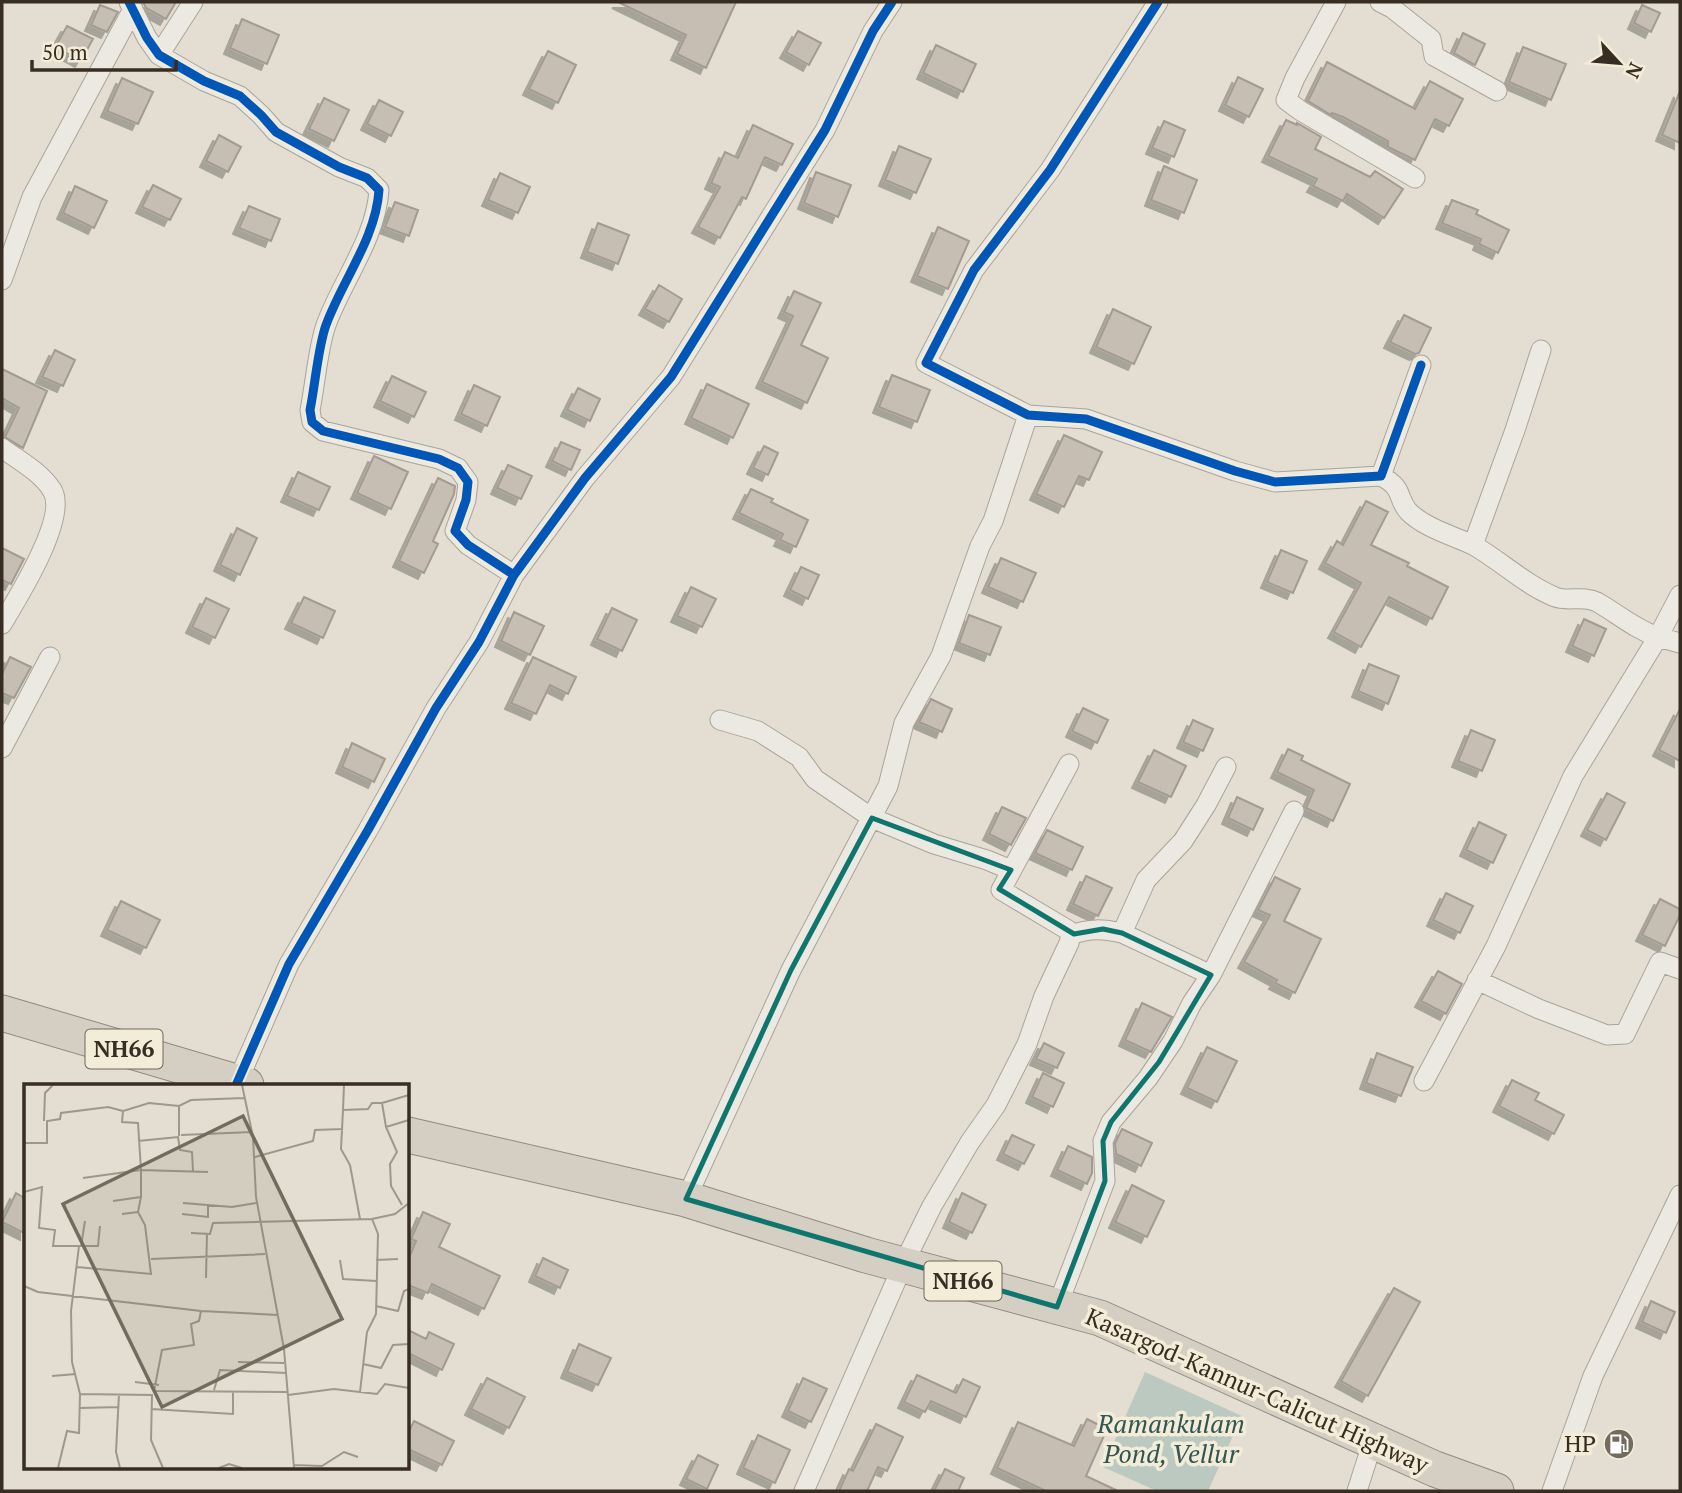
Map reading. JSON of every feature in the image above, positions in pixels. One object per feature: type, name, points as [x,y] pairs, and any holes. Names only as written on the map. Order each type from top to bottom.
[{"type":"highway","name":"NH66","points":[[2,1013],[241,1084]]},
{"type":"highway","name":"Kasargod-Kannur-Calicut Highway","points":[[410,1135],[686,1199],[903,1265],[1100,1318],[1435,1469],[1496,1491]]},
{"type":"street","points":[[159,55],[193,2]]},
{"type":"street","points":[[241,1084],[289,964],[436,708],[479,642],[514,575],[585,478],[671,377],[825,130],[873,31],[892,2]]},
{"type":"street","points":[[1158,2],[1050,170],[974,270],[926,363],[1028,415],[1086,419],[1235,471],[1275,482],[1381,476],[1392,481],[1401,493],[1406,509],[1418,519],[1492,556],[1510,572],[1534,587],[1559,599],[1579,597],[1594,600],[1642,632],[1680,643]]},
{"type":"street","points":[[1336,2],[1286,100],[1415,178]]},
{"type":"street","points":[[1380,2],[1392,8],[1431,39],[1434,56],[1497,91]]},
{"type":"street","points":[[131,5],[147,38],[159,55],[204,82],[240,96],[276,132],[339,167],[367,178],[379,190],[378,205],[361,251],[324,328],[310,410],[312,422],[323,431],[439,459],[458,468],[468,482],[466,500],[455,531],[468,545],[514,575]]},
{"type":"street","points":[[2,280],[32,197],[131,5]]},
{"type":"street","points":[[1473,545],[1541,351]]},
{"type":"street","points":[[1381,476],[1421,365]]},
{"type":"street","points":[[686,1199],[791,970],[888,786],[904,723],[941,656],[971,568],[997,509],[1028,415]]},
{"type":"street","points":[[2,448],[32,470],[53,491],[56,513],[30,576],[2,624]]},
{"type":"street","points":[[1424,1081],[1496,946],[1573,776],[1658,637],[1680,595]]},
{"type":"street","points":[[2,748],[50,657]]},
{"type":"street","points":[[720,720],[758,731],[800,757],[815,779],[872,818],[934,844],[1011,870]]},
{"type":"street","points":[[1069,764],[1001,890],[1072,935]]},
{"type":"street","points":[[1122,933],[1146,880],[1183,841],[1226,768]]},
{"type":"street","points":[[1057,1307],[1105,1181],[1103,1141],[1111,1122],[1173,1041],[1192,1003],[1211,975],[1294,811]]},
{"type":"street","points":[[1072,935],[1095,929],[1122,933],[1211,975]]},
{"type":"street","points":[[804,1491],[903,1265],[932,1206],[970,1142],[996,1105],[1027,1044],[1044,996],[1072,935]]},
{"type":"street","points":[[1477,980],[1539,1009],[1607,1035],[1625,1034],[1660,962],[1680,969]]},
{"type":"street","points":[[1552,1491],[1593,1376],[1680,1195]]},
{"type":"street","points":[[1357,1491],[1373,1441]]},
{"type":"highlighted area","points":[[872,818],[1011,870],[999,889],[1074,934],[1103,929],[1122,933],[1211,975],[1159,1062],[1111,1122],[1103,1141],[1105,1181],[1057,1307],[686,1199],[791,970]]},
{"type":"water","name":"Ramankulam Pond, Vellur","points":[[1145,1372],[1242,1416],[1208,1491],[1157,1491],[1103,1467]]},
{"type":"building","points":[[143,2],[176,2],[166,19],[146,8]]},
{"type":"building","points":[[618,2],[736,2],[706,68],[677,54],[686,35]]},
{"type":"building","points":[[100,5],[118,12],[107,32],[91,25]]},
{"type":"building","points":[[1642,5],[1660,13],[1651,32],[1634,23]]},
{"type":"building","points":[[242,19],[279,35],[267,64],[230,48]]},
{"type":"building","points":[[67,26],[93,39],[81,61],[55,47]]},
{"type":"building","points":[[798,31],[821,43],[809,65],[786,52]]},
{"type":"building","points":[[1463,33],[1485,44],[1475,65],[1454,53]]},
{"type":"building","points":[[936,45],[976,64],[963,92],[923,73]]},
{"type":"building","points":[[1523,47],[1566,64],[1551,100],[1509,82]]},
{"type":"building","points":[[548,51],[576,65],[558,103],[529,89]]},
{"type":"building","points":[[1327,62],[1415,109],[1430,81],[1463,99],[1449,126],[1435,119],[1415,160],[1388,147],[1388,141],[1343,117],[1332,113],[1331,115],[1308,101]]},
{"type":"building","points":[[1238,77],[1263,89],[1249,117],[1225,105]]},
{"type":"building","points":[[122,78],[153,92],[138,124],[107,111]]},
{"type":"building","points":[[1680,91],[1680,143],[1662,135]]},
{"type":"building","points":[[324,98],[349,110],[334,141],[309,129]]},
{"type":"building","points":[[379,100],[403,112],[391,136],[367,124]]},
{"type":"building","points":[[1286,120],[1297,123],[1321,137],[1315,149],[1370,177],[1375,171],[1403,189],[1384,218],[1347,194],[1343,201],[1313,186],[1317,179],[1268,156]]},
{"type":"building","points":[[1164,121],[1185,130],[1174,157],[1152,148]]},
{"type":"building","points":[[753,125],[793,144],[782,165],[765,157],[746,199],[742,197],[720,238],[698,227],[720,187],[711,183],[725,152],[738,158]]},
{"type":"building","points":[[219,135],[241,147],[228,172],[206,161]]},
{"type":"building","points":[[899,146],[931,159],[916,193],[885,180]]},
{"type":"building","points":[[1164,166],[1197,180],[1184,213],[1151,200]]},
{"type":"building","points":[[816,172],[851,185],[838,217],[804,203]]},
{"type":"building","points":[[500,173],[530,187],[518,213],[488,200]]},
{"type":"building","points":[[153,185],[181,199],[170,220],[142,207]]},
{"type":"building","points":[[75,186],[107,201],[94,228],[63,213]]},
{"type":"building","points":[[1452,200],[1478,210],[1476,214],[1509,230],[1498,253],[1479,244],[1481,239],[1442,223]]},
{"type":"building","points":[[395,202],[418,210],[409,236],[385,227]]},
{"type":"building","points":[[249,206],[280,219],[271,241],[239,228]]},
{"type":"building","points":[[598,223],[629,235],[618,264],[587,252]]},
{"type":"building","points":[[938,227],[969,241],[948,289],[917,276]]},
{"type":"building","points":[[659,285],[682,299],[669,322],[645,309]]},
{"type":"building","points":[[794,291],[821,303],[801,345],[828,358],[807,403],[762,382],[793,316],[784,312]]},
{"type":"building","points":[[1113,309],[1151,327],[1134,364],[1096,347]]},
{"type":"building","points":[[1404,315],[1431,328],[1419,353],[1415,354],[1390,342]]},
{"type":"building","points":[[55,350],[75,360],[63,386],[42,377]]},
{"type":"building","points":[[2,369],[47,391],[23,448],[5,437],[19,408],[2,398]]},
{"type":"building","points":[[892,375],[930,390],[917,422],[879,407]]},
{"type":"building","points":[[392,376],[426,392],[414,417],[380,401]]},
{"type":"building","points":[[707,384],[749,404],[733,438],[691,418]]},
{"type":"building","points":[[474,385],[500,397],[487,426],[461,414]]},
{"type":"building","points":[[578,388],[600,399],[590,421],[567,410]]},
{"type":"building","points":[[1064,435],[1102,452],[1089,480],[1079,476],[1064,507],[1036,494]]},
{"type":"building","points":[[561,442],[580,450],[571,470],[552,461]]},
{"type":"building","points":[[764,446],[778,453],[768,475],[753,468]]},
{"type":"building","points":[[374,456],[408,472],[391,509],[357,493]]},
{"type":"building","points":[[508,465],[532,476],[521,499],[497,488]]},
{"type":"building","points":[[298,472],[330,487],[319,510],[287,496]]},
{"type":"building","points":[[438,478],[455,486],[454,494],[433,541],[438,544],[424,573],[399,561]]},
{"type":"building","points":[[751,489],[808,520],[796,547],[780,540],[783,534],[739,513]]},
{"type":"building","points":[[1366,501],[1388,512],[1371,545],[1409,563],[1407,566],[1448,587],[1432,619],[1389,597],[1361,647],[1334,632],[1361,583],[1325,563],[1337,541],[1343,545]]},
{"type":"building","points":[[237,528],[257,538],[240,575],[220,565]]},
{"type":"building","points":[[2,548],[24,559],[11,584],[2,580]]},
{"type":"building","points":[[1281,550],[1307,561],[1293,593],[1267,582]]},
{"type":"building","points":[[1001,558],[1036,573],[1023,602],[988,587]]},
{"type":"building","points":[[801,567],[819,575],[808,599],[790,590]]},
{"type":"building","points":[[691,587],[716,599],[702,627],[677,616]]},
{"type":"building","points":[[304,597],[335,611],[323,638],[291,623]]},
{"type":"building","points":[[206,598],[229,609],[215,638],[192,627]]},
{"type":"building","points":[[612,608],[637,620],[622,651],[597,639]]},
{"type":"building","points":[[514,612],[544,626],[530,655],[501,641]]},
{"type":"building","points":[[969,615],[1001,627],[990,655],[959,643]]},
{"type":"building","points":[[1584,619],[1606,629],[1594,656],[1572,646]]},
{"type":"building","points":[[10,657],[31,667],[14,698],[2,693],[2,674]]},
{"type":"building","points":[[533,657],[576,677],[568,694],[550,685],[536,714],[511,703]]},
{"type":"building","points":[[1369,664],[1399,676],[1388,704],[1358,691]]},
{"type":"building","points":[[931,699],[952,709],[942,732],[919,722]]},
{"type":"building","points":[[1083,708],[1108,720],[1097,743],[1072,731]]},
{"type":"building","points":[[1680,709],[1680,761],[1659,750]]},
{"type":"building","points":[[1193,720],[1213,729],[1203,751],[1183,742]]},
{"type":"building","points":[[1471,730],[1495,740],[1482,771],[1458,761]]},
{"type":"building","points":[[352,743],[385,759],[374,782],[342,767]]},
{"type":"building","points":[[1288,749],[1303,756],[1301,760],[1350,784],[1333,821],[1306,808],[1314,790],[1277,772]]},
{"type":"building","points":[[1154,750],[1186,766],[1171,797],[1138,782]]},
{"type":"building","points":[[1607,793],[1625,803],[1606,840],[1587,830]]},
{"type":"building","points":[[1237,797],[1263,809],[1253,830],[1228,818]]},
{"type":"building","points":[[1002,807],[1026,818],[1011,845],[989,834]]},
{"type":"building","points":[[1479,822],[1506,835],[1493,863],[1466,850]]},
{"type":"building","points":[[1047,830],[1083,847],[1072,870],[1035,853]]},
{"type":"building","points":[[1086,876],[1112,888],[1098,916],[1073,904]]},
{"type":"building","points":[[1275,877],[1300,889],[1284,921],[1321,939],[1295,993],[1244,962],[1270,915],[1258,910]]},
{"type":"building","points":[[1446,893],[1473,906],[1460,933],[1433,920]]},
{"type":"building","points":[[1660,899],[1680,909],[1680,915],[1665,946],[1642,935]]},
{"type":"building","points":[[121,901],[160,920],[146,948],[107,930]]},
{"type":"building","points":[[1438,971],[1462,984],[1446,1014],[1421,1001]]},
{"type":"building","points":[[1142,1003],[1172,1017],[1151,1052],[1125,1040]]},
{"type":"building","points":[[1044,1043],[1064,1053],[1057,1068],[1036,1059]]},
{"type":"building","points":[[1207,1047],[1237,1061],[1217,1102],[1187,1088]]},
{"type":"building","points":[[1377,1053],[1413,1067],[1401,1096],[1366,1083]]},
{"type":"building","points":[[1043,1073],[1064,1083],[1053,1107],[1032,1097]]},
{"type":"building","points":[[1512,1080],[1539,1093],[1535,1100],[1564,1115],[1554,1134],[1499,1106]]},
{"type":"building","points":[[1122,1129],[1152,1143],[1141,1166],[1116,1154],[1115,1143]]},
{"type":"building","points":[[1012,1135],[1034,1145],[1024,1164],[1003,1154]]},
{"type":"building","points":[[1068,1146],[1092,1157],[1092,1173],[1087,1184],[1057,1170]]},
{"type":"building","points":[[1132,1185],[1164,1201],[1147,1237],[1115,1222]]},
{"type":"building","points":[[16,1193],[24,1198],[24,1233],[2,1222]]},
{"type":"building","points":[[962,1193],[986,1205],[972,1233],[949,1222]]},
{"type":"building","points":[[423,1212],[450,1224],[439,1247],[500,1276],[484,1309],[432,1284],[428,1293],[410,1286],[410,1255],[416,1241],[411,1239]]},
{"type":"building","points":[[543,1258],[568,1270],[560,1288],[535,1276]]},
{"type":"building","points":[[1394,1288],[1420,1302],[1368,1396],[1341,1381]]},
{"type":"building","points":[[1651,1301],[1675,1312],[1666,1333],[1642,1322]]},
{"type":"building","points":[[410,1331],[426,1339],[429,1332],[454,1344],[442,1370],[410,1354]]},
{"type":"building","points":[[579,1344],[611,1358],[598,1385],[567,1372]]},
{"type":"building","points":[[917,1375],[956,1393],[963,1379],[980,1387],[966,1417],[931,1401],[925,1412],[904,1402]]},
{"type":"building","points":[[487,1378],[525,1397],[509,1428],[471,1409]]},
{"type":"building","points":[[803,1378],[827,1389],[811,1422],[788,1411]]},
{"type":"building","points":[[1087,1419],[1107,1429],[1086,1476],[1118,1491],[1046,1491],[997,1468],[1018,1422],[1074,1446]]},
{"type":"building","points":[[414,1421],[454,1441],[442,1465],[410,1450],[410,1429]]},
{"type":"building","points":[[876,1424],[903,1437],[887,1471],[878,1467],[867,1491],[839,1491],[849,1469],[853,1471]]},
{"type":"building","points":[[758,1435],[790,1450],[775,1483],[743,1468]]},
{"type":"building","points":[[698,1455],[718,1465],[707,1489],[686,1479]]},
{"type":"building","points":[[945,1469],[964,1478],[958,1491],[934,1491]]},
{"type":"cycle path","points":[[129,2],[159,55],[204,81],[240,96],[276,132],[339,167],[367,178],[379,190],[372,225],[323,334],[310,410],[312,422],[323,431],[439,459],[458,468],[468,482],[466,500],[455,531],[468,545],[514,575]]},
{"type":"cycle path","points":[[237,1083],[289,964],[436,708],[479,642],[514,575],[585,478],[671,377],[825,130],[873,31],[892,2]]},
{"type":"cycle path","points":[[1158,2],[1050,170],[974,270],[926,363],[1028,415],[1086,419],[1235,471],[1275,482],[1381,476],[1421,365]]},
{"type":"place","name":"HP","points":[[1619,1444]]}]
